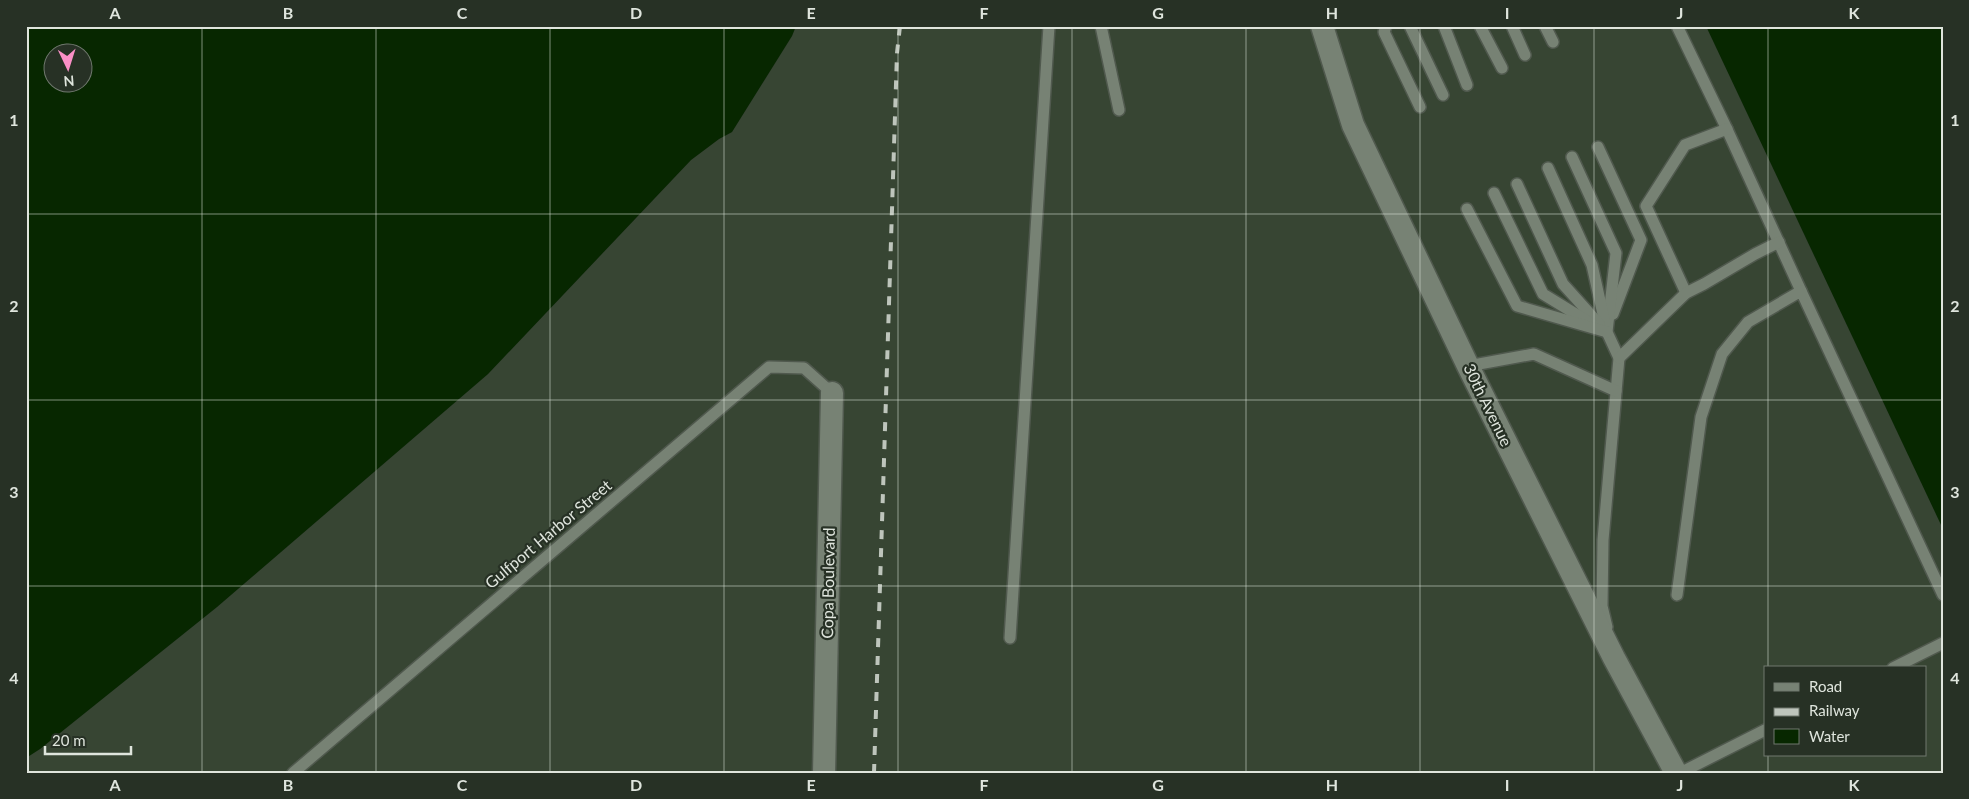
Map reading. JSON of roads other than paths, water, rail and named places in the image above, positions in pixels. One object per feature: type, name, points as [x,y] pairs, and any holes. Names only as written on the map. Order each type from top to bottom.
[{"type":"street","name":"30th Avenue","points":[[1322,26],[1353,125],[1468,366],[1614,658],[1676,773]]},
{"type":"street","name":"Copa Boulevard","points":[[824,773],[832,393]]},
{"type":"lane","points":[[1010,638],[1049,26]]},
{"type":"lane","points":[[1101,26],[1119,110]]},
{"type":"lane","points":[[1386,26],[1384,32],[1420,107]]},
{"type":"lane","points":[[1410,26],[1443,95]]},
{"type":"lane","points":[[1444,26],[1467,85]]},
{"type":"lane","points":[[1480,26],[1502,68]]},
{"type":"lane","points":[[1512,26],[1525,55]]},
{"type":"lane","points":[[1545,26],[1553,42]]},
{"type":"lane","points":[[1677,26],[1727,129],[1943,594]]},
{"type":"lane","points":[[1686,293],[1646,206],[1685,145],[1727,129]]},
{"type":"lane","points":[[1598,146],[1641,240],[1606,332]]},
{"type":"lane","points":[[1572,158],[1616,253],[1606,332]]},
{"type":"lane","points":[[1548,168],[1592,265],[1606,332],[1619,358],[1603,540],[1602,606],[1614,658]]},
{"type":"lane","points":[[1517,184],[1563,284],[1606,332]]},
{"type":"lane","points":[[1494,193],[1543,294],[1606,332]]},
{"type":"lane","points":[[1468,209],[1517,306],[1606,332]]},
{"type":"lane","points":[[1619,358],[1686,293],[1779,242]]},
{"type":"lane","points":[[1677,595],[1701,417],[1722,354],[1748,322],[1801,291]]},
{"type":"lane","points":[[1468,366],[1534,354],[1616,391]]},
{"type":"lane","name":"Gulfport Harbor Street","points":[[293,773],[769,367],[804,368],[832,393]]},
{"type":"lane","points":[[1896,666],[1943,643]]},
{"type":"lane","points":[[1680,773],[1764,731]]},
{"type":"water","points":[[26,26],[796,26],[792,36],[732,132],[719,139],[691,160],[488,374],[217,607],[40,749],[26,758]]},
{"type":"water","points":[[1706,26],[1943,26],[1943,529]]},
{"type":"railway","points":[[874,773],[897,53],[900,26]]}]
